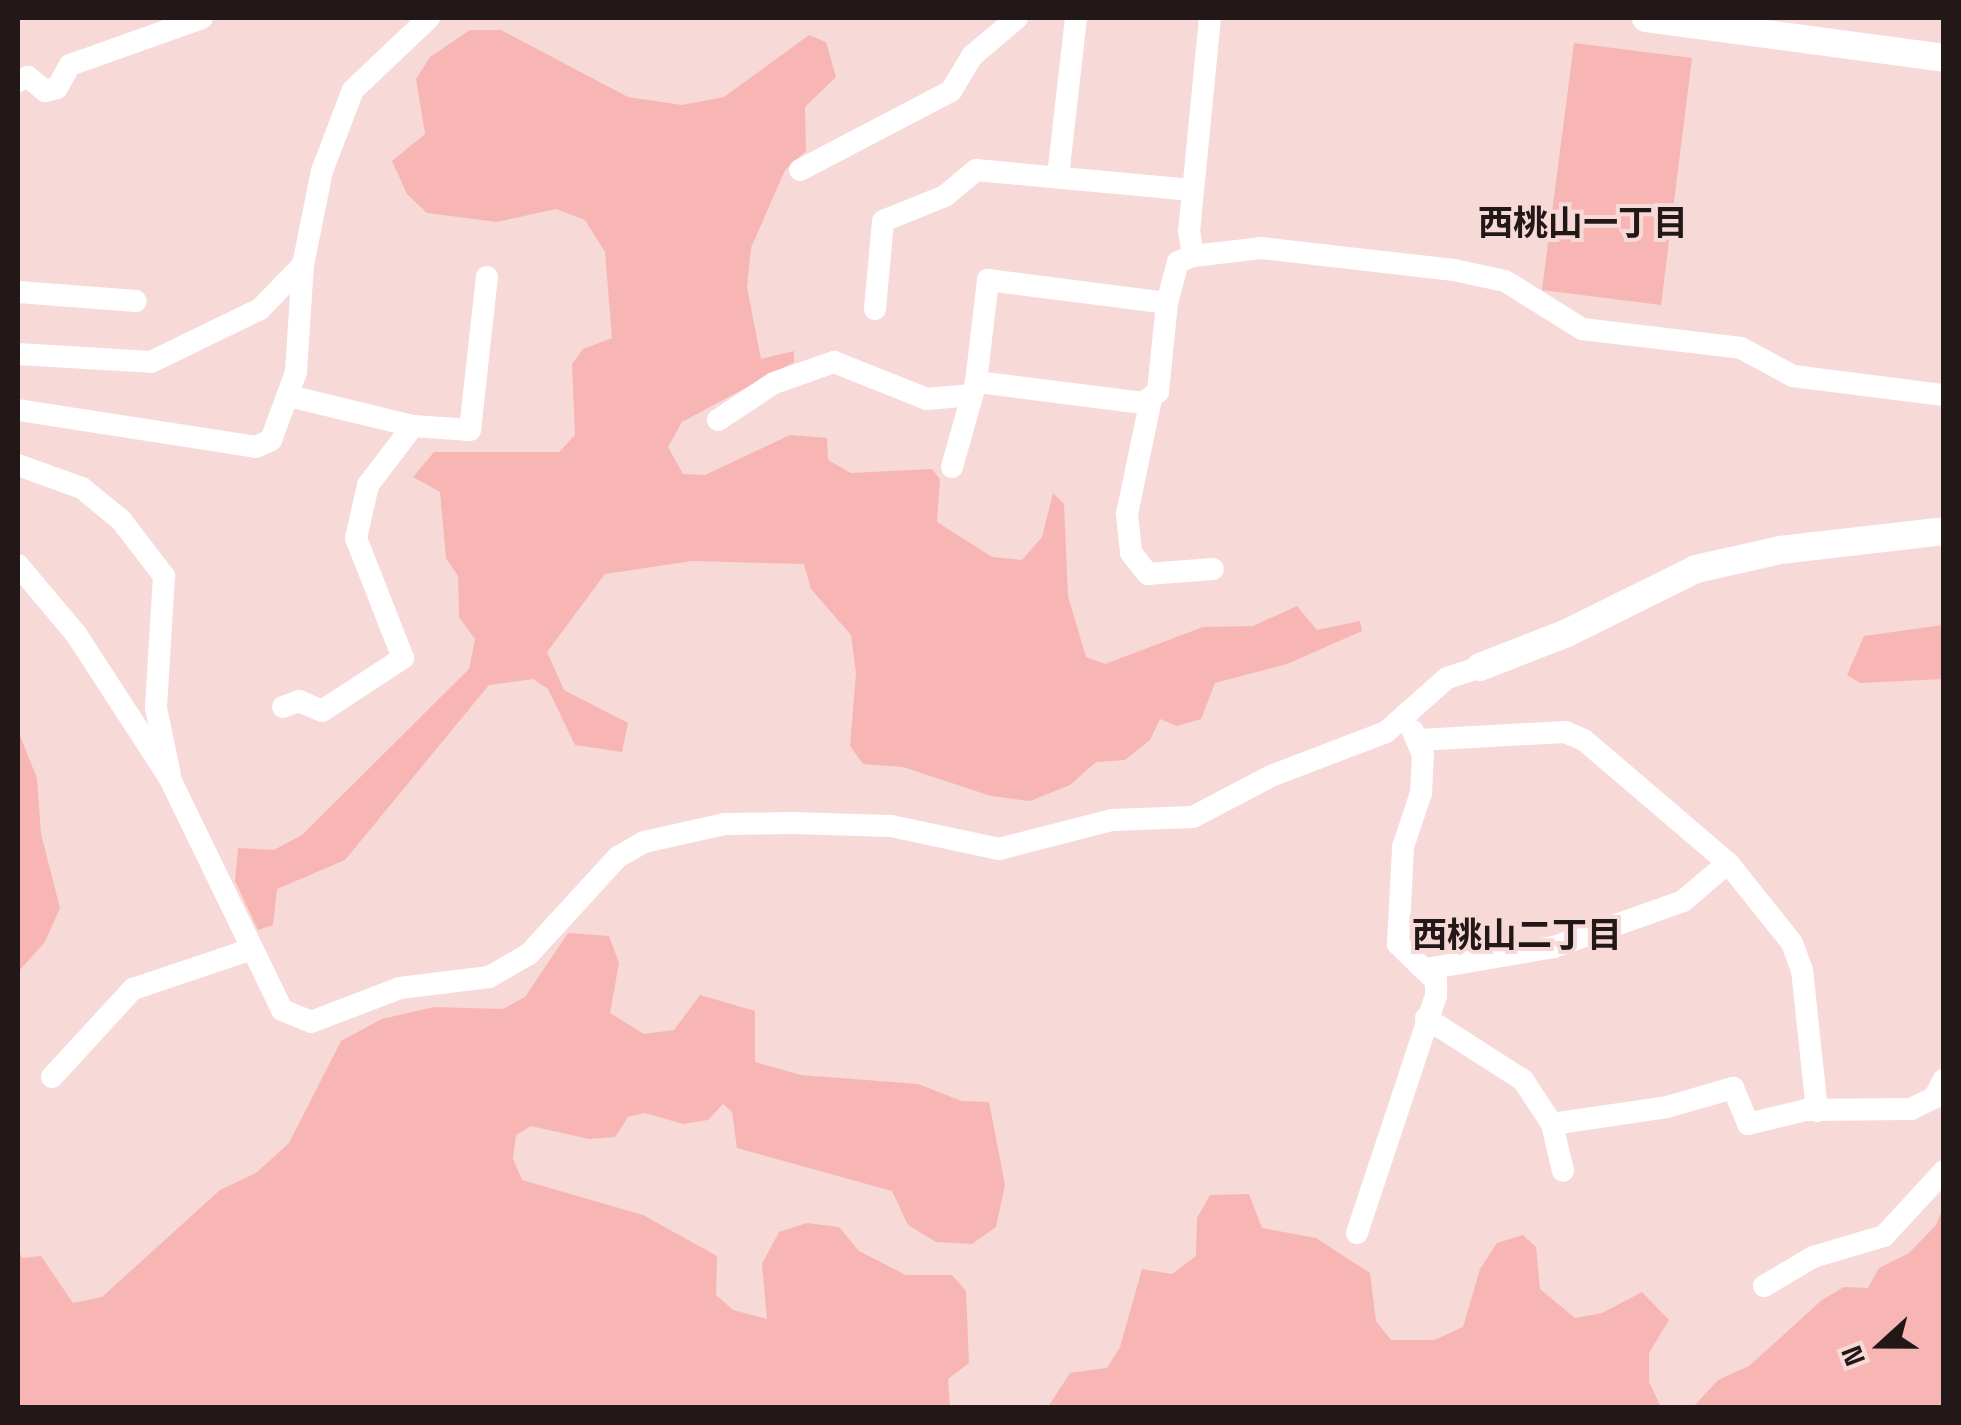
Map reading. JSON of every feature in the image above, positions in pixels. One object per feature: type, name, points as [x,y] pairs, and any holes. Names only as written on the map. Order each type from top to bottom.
[{"type":"street","points":[[18,81],[28,77],[46,90],[58,88],[70,65],[202,18]]},
{"type":"street","points":[[18,410],[256,447],[280,427],[290,396],[303,266],[322,171],[354,90],[429,18]]},
{"type":"street","points":[[800,170],[951,91],[972,56],[1017,18]]},
{"type":"street","points":[[1058,176],[1076,18]]},
{"type":"street","points":[[1193,256],[1192,190],[1210,18]]},
{"type":"street","points":[[1646,18],[1784,27],[1944,58]]},
{"type":"street","points":[[876,309],[883,220],[945,196],[976,170],[1192,190]]},
{"type":"street","points":[[1213,569],[1148,574],[1131,553],[1127,514],[1151,400],[1158,392],[1166,302],[1178,262],[1193,256],[1261,248],[1454,270],[1504,281],[1582,330],[1741,348],[1793,376],[1944,395]]},
{"type":"street","points":[[18,354],[151,362],[260,309],[303,266]]},
{"type":"street","points":[[290,396],[413,426],[470,430],[487,277]]},
{"type":"street","points":[[952,467],[974,388],[988,280],[1166,302]]},
{"type":"street","points":[[18,292],[136,301]]},
{"type":"street","points":[[718,420],[774,383],[834,362],[926,399],[974,388],[1151,400]]},
{"type":"street","points":[[283,707],[299,701],[322,712],[403,658],[356,538],[368,486],[413,426]]},
{"type":"street","points":[[18,465],[82,488],[120,520],[164,576],[156,708],[170,779]]},
{"type":"street","points":[[18,566],[76,634],[170,779],[282,1010],[298,1020],[326,1021],[400,988],[489,977],[528,954],[618,858],[644,842],[724,824],[793,823],[891,826],[1019,848],[1112,820],[1214,810],[1271,776],[1364,743],[1397,722],[1446,678],[1582,627],[1696,569],[1780,550],[1944,531]]},
{"type":"street","points":[[1397,722],[1420,740],[1565,732],[1584,740],[1728,864],[1792,943],[1802,970],[1817,1112]]},
{"type":"street","points":[[1357,1233],[1436,996],[1436,981],[1398,944],[1403,848],[1421,793],[1420,740]]},
{"type":"street","points":[[1426,969],[1554,947],[1683,901],[1728,864]]},
{"type":"street","points":[[52,1078],[133,990],[252,949]]},
{"type":"street","points":[[1436,996],[1501,955]]},
{"type":"street","points":[[1426,1018],[1523,1080],[1552,1124],[1563,1171]]},
{"type":"street","points":[[1552,1124],[1667,1107],[1733,1088],[1748,1124],[1817,1112],[1912,1109],[1940,1097]]},
{"type":"street","points":[[1764,1286],[1813,1257],[1884,1236],[1944,1172]]},
{"type":"shaded area","points":[[470,30],[501,30],[628,97],[682,105],[724,97],[809,35],[826,42],[836,77],[805,107],[806,151],[785,170],[751,248],[747,287],[761,359],[794,351],[794,362],[682,422],[668,447],[683,474],[705,475],[790,435],[827,438],[828,460],[851,473],[932,469],[940,479],[937,522],[992,557],[1022,560],[1042,537],[1053,493],[1064,504],[1068,596],[1086,657],[1105,664],[1203,627],[1253,626],[1297,606],[1317,630],[1360,621],[1362,631],[1287,664],[1215,683],[1201,719],[1177,726],[1160,719],[1150,740],[1125,760],[1096,762],[1070,785],[1030,801],[991,796],[903,767],[863,764],[850,746],[856,673],[851,635],[811,589],[804,564],[692,561],[605,574],[547,652],[564,690],[628,723],[622,752],[575,745],[548,689],[533,679],[489,685],[345,860],[277,889],[273,925],[258,930],[235,881],[238,848],[274,850],[302,835],[469,669],[475,639],[459,617],[458,576],[446,558],[440,492],[413,477],[434,452],[559,452],[575,435],[572,364],[583,349],[612,338],[605,252],[585,220],[556,209],[497,222],[427,213],[407,194],[392,161],[425,134],[416,79],[430,57]]},
{"type":"shaded area","points":[[1574,43],[1692,58],[1661,305],[1542,290]]},
{"type":"shaded area","points":[[1943,625],[1943,679],[1860,683],[1847,675],[1864,636]]},
{"type":"shaded area","points":[[18,731],[37,778],[41,834],[60,908],[45,942],[18,972]]},
{"type":"shaded area","points":[[568,933],[609,936],[619,963],[610,1013],[644,1034],[674,1030],[700,995],[755,1011],[755,1062],[801,1075],[918,1084],[962,1101],[989,1102],[1005,1185],[996,1227],[972,1244],[936,1242],[908,1225],[892,1191],[737,1148],[732,1112],[723,1104],[708,1120],[683,1124],[645,1113],[628,1117],[615,1137],[589,1139],[531,1126],[516,1135],[513,1159],[522,1180],[643,1215],[717,1256],[716,1295],[733,1310],[767,1319],[762,1264],[779,1232],[807,1223],[839,1227],[859,1251],[906,1275],[952,1275],[966,1291],[969,1363],[948,1379],[950,1407],[18,1407],[18,1248],[22,1258],[41,1256],[73,1303],[102,1297],[220,1190],[256,1173],[289,1143],[341,1041],[382,1019],[434,1007],[503,1009],[525,997]]},
{"type":"shaded area","points":[[1249,1194],[1262,1228],[1316,1238],[1370,1273],[1376,1321],[1391,1340],[1434,1340],[1463,1327],[1480,1269],[1497,1243],[1523,1235],[1536,1247],[1540,1289],[1575,1318],[1602,1313],[1642,1292],[1669,1320],[1649,1353],[1649,1382],[1661,1407],[1048,1407],[1070,1373],[1107,1368],[1120,1347],[1142,1269],[1172,1274],[1196,1256],[1197,1218],[1210,1195]]},
{"type":"shaded area","points":[[1943,1208],[1943,1407],[1693,1407],[1718,1380],[1749,1366],[1822,1300],[1844,1287],[1868,1288],[1879,1268],[1909,1253],[1936,1225]]},
{"type":"district","name":"西桃山一丁目","points":[[1583,223]]},
{"type":"district","name":"西桃山二丁目","points":[[1517,935]]}]
